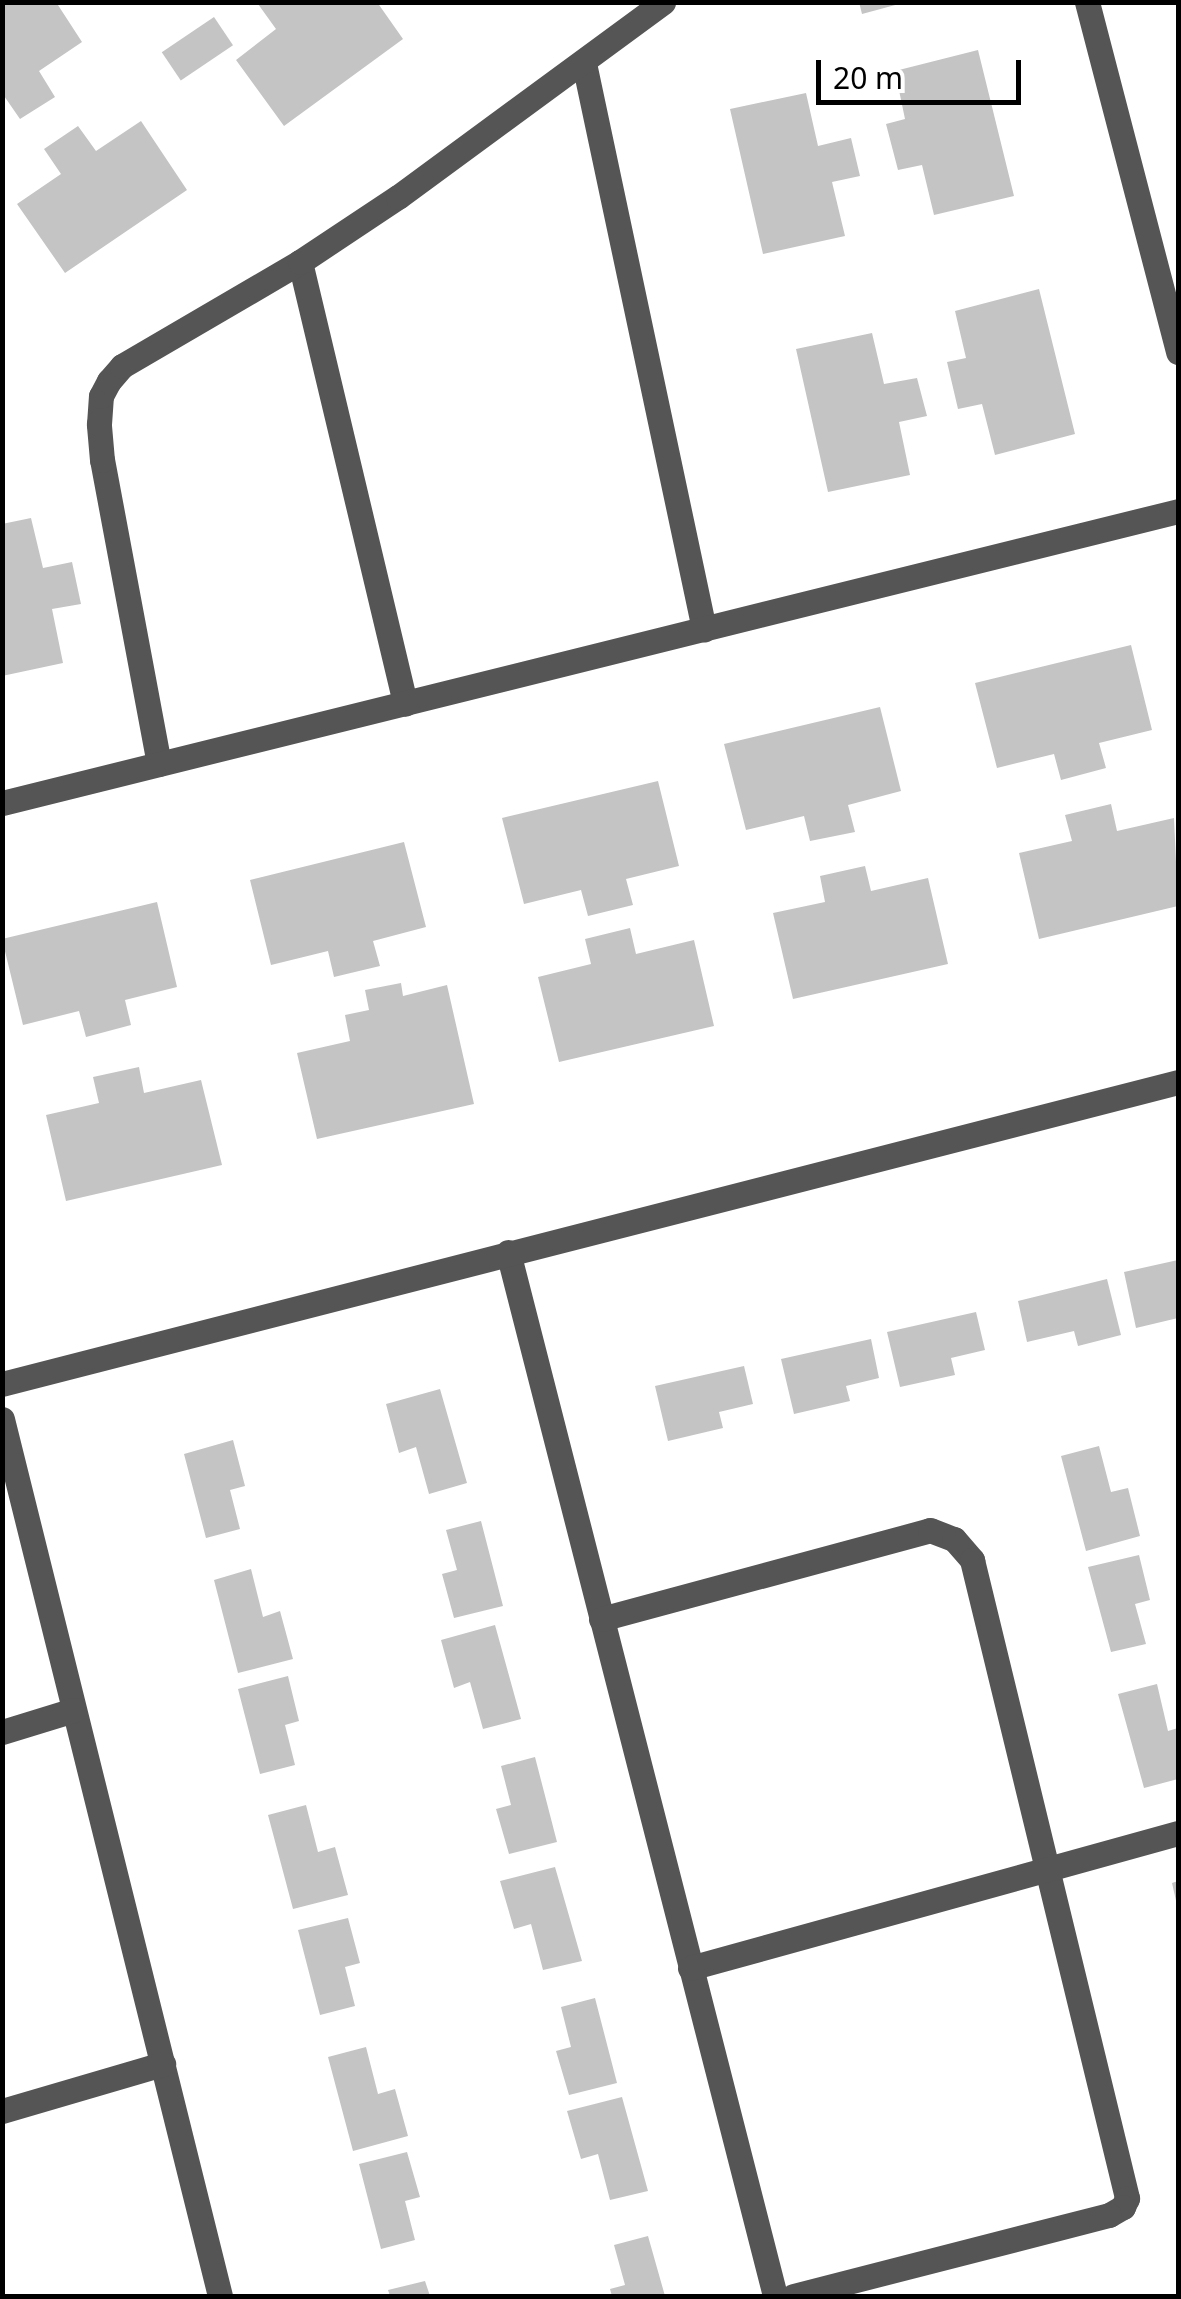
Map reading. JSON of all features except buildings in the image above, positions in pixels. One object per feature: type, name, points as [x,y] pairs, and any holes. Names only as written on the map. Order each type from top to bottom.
[{"type":"street","points":[[159,764],[102,460],[102,396],[122,366],[300,262],[584,64],[664,2]]},
{"type":"street","points":[[1087,2],[1178,352]]},
{"type":"street","points":[[584,64],[704,629]]},
{"type":"street","points":[[300,262],[405,704]]},
{"type":"street","points":[[2,803],[1178,511]]},
{"type":"street","points":[[2,1384],[1178,1082]]},
{"type":"street","points":[[508,1252],[775,2296]]},
{"type":"street","points":[[2,1419],[220,2296]]},
{"type":"street","points":[[600,1618],[930,1530],[945,1533],[972,1560],[1044,1868],[1127,2185],[1124,2207],[1109,2215],[793,2296]]},
{"type":"street","points":[[2,1732],[74,1710]]},
{"type":"street","points":[[690,1968],[1178,1833]]},
{"type":"street","points":[[2,2111],[162,2064]]}]
